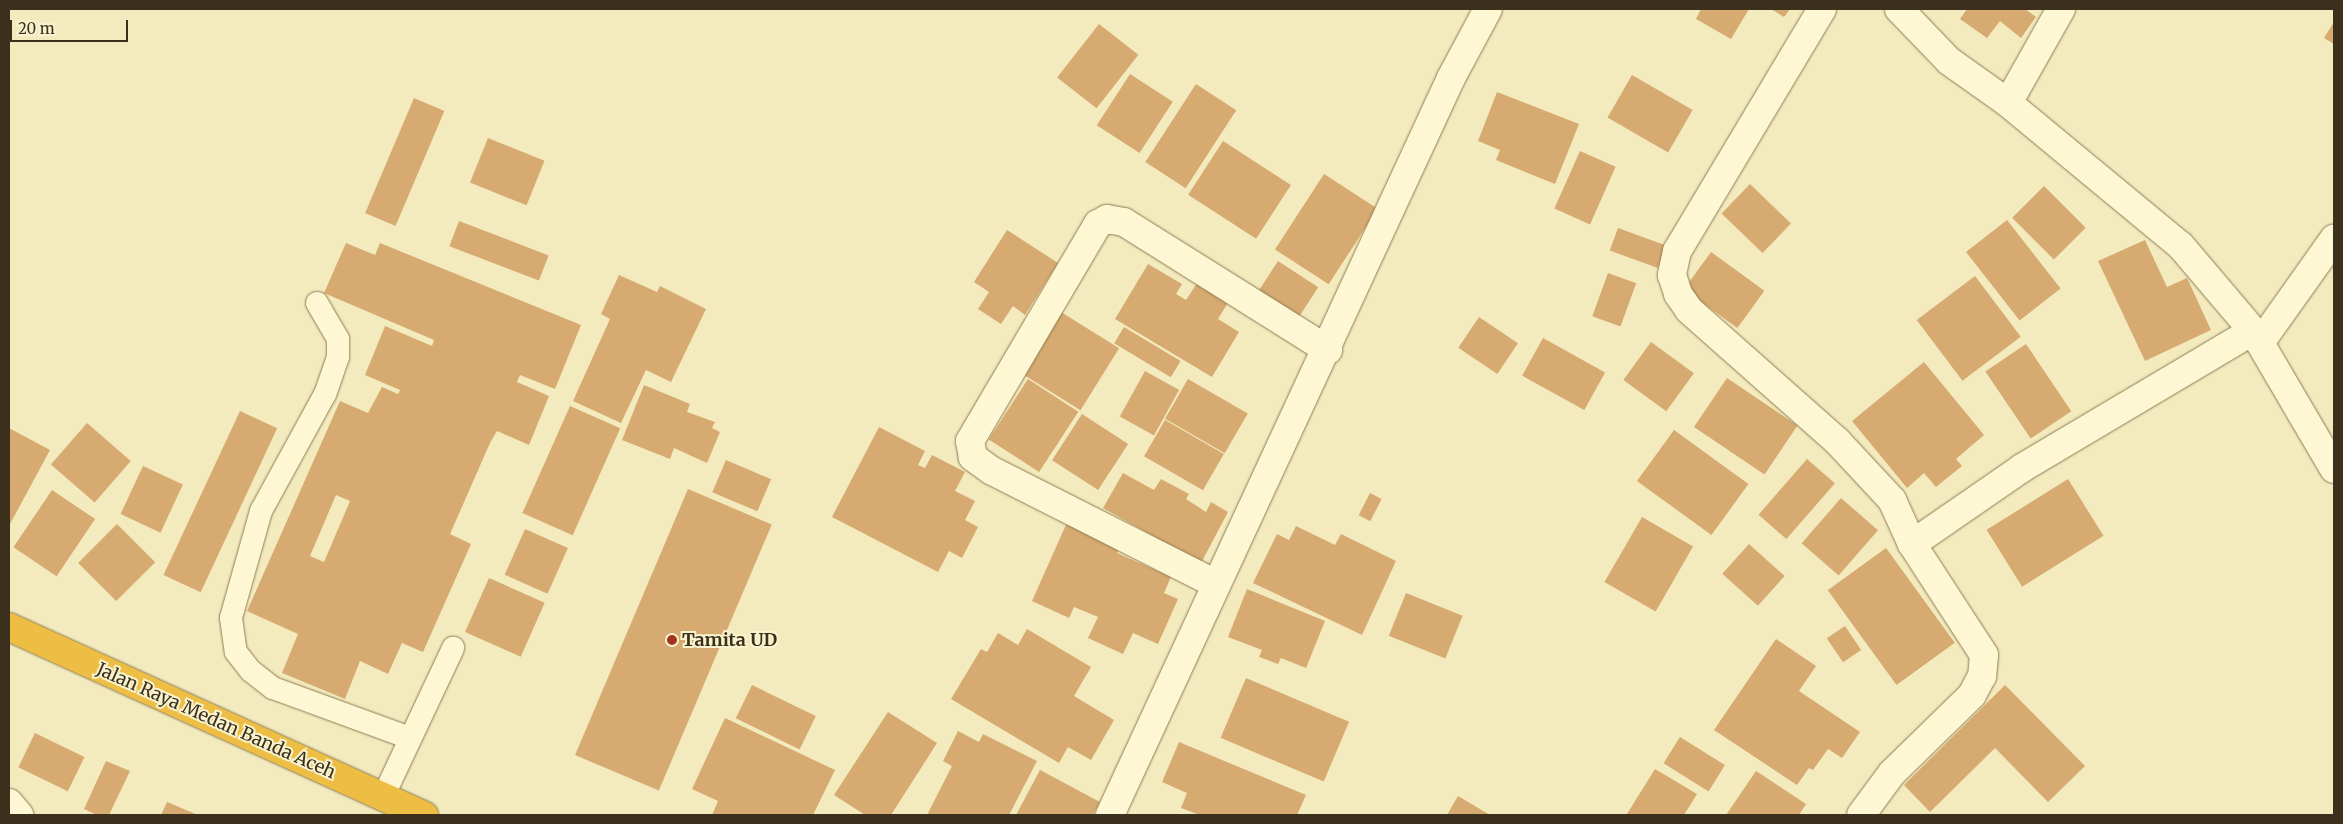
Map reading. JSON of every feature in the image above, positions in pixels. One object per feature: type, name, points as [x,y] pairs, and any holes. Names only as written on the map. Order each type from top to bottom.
[{"type":"highway","name":"Jalan Raya Medan Banda Aceh","points":[[9,627],[424,815]]},
{"type":"street","points":[[1110,815],[1216,584],[1328,350],[1451,78],[1488,9]]},
{"type":"street","points":[[1822,9],[1677,251],[1672,275],[1678,294],[1689,310],[1836,441],[1892,500],[1912,544],[1984,655],[1982,676],[1972,695],[1892,773],[1861,815]]},
{"type":"street","points":[[1899,9],[1949,61],[2008,103],[2180,246],[2256,337],[2334,469]]},
{"type":"street","points":[[2008,103],[2061,9]]},
{"type":"street","points":[[1216,584],[992,471],[973,457],[970,441],[1098,224],[1107,219],[1124,222],[1328,350]]},
{"type":"street","points":[[1912,544],[2022,468],[2256,337],[2334,239]]},
{"type":"street","points":[[9,803],[19,815]]},
{"type":"lane","points":[[317,303],[338,339],[338,357],[325,394],[261,511],[230,618],[236,652],[251,671],[273,688],[410,738]]},
{"type":"lane","points":[[383,797],[453,648]]},
{"type":"building","points":[[1701,9],[1749,9],[1731,39],[1696,19]]},
{"type":"building","points":[[1771,9],[1790,9],[1784,17]]},
{"type":"building","points":[[1967,9],[2025,9],[2036,17],[2021,38],[2000,21],[1987,38],[1960,19]]},
{"type":"building","points":[[2334,22],[2334,44],[2324,38]]},
{"type":"building","points":[[1099,24],[1138,55],[1097,108],[1057,78]]},
{"type":"building","points":[[1130,74],[1173,102],[1140,153],[1097,125]]},
{"type":"building","points":[[1632,75],[1693,110],[1668,152],[1608,117]]},
{"type":"building","points":[[1196,84],[1236,110],[1186,188],[1145,162]]},
{"type":"building","points":[[1497,92],[1579,124],[1555,184],[1496,160],[1500,150],[1478,141]]},
{"type":"building","points":[[414,98],[444,111],[396,226],[365,213]]},
{"type":"building","points":[[488,138],[545,161],[527,205],[470,183]]},
{"type":"building","points":[[1223,141],[1291,185],[1256,239],[1188,195]]},
{"type":"building","points":[[1580,151],[1616,167],[1590,224],[1554,209]]},
{"type":"building","points":[[1324,174],[1378,209],[1329,284],[1275,249]]},
{"type":"building","points":[[1750,184],[1791,224],[1763,253],[1722,213]]},
{"type":"building","points":[[2044,186],[2086,228],[2054,260],[2012,218]]},
{"type":"building","points":[[2007,220],[2061,289],[2020,321],[1966,252]]},
{"type":"building","points":[[459,221],[549,255],[539,281],[449,246]]},
{"type":"building","points":[[1618,228],[1666,245],[1658,268],[1610,251]]},
{"type":"building","points":[[1007,230],[1058,263],[1025,315],[1013,306],[1001,324],[978,309],[989,292],[974,282]]},
{"type":"building","points":[[2145,240],[2167,287],[2187,278],[2211,330],[2145,361],[2098,261]]},
{"type":"building","points":[[346,243],[375,255],[380,243],[581,325],[555,389],[520,375],[517,382],[549,396],[529,445],[497,431],[490,443],[450,534],[471,544],[423,652],[402,643],[388,674],[360,661],[345,699],[282,673],[298,634],[247,611],[340,401],[368,413],[382,387],[398,394],[400,390],[365,375],[385,326],[432,346],[434,340],[324,293]],"holes":[[[336,495],[350,501],[324,562],[310,556]]]},
{"type":"building","points":[[1711,252],[1764,291],[1737,328],[1684,289]]},
{"type":"building","points":[[1278,261],[1318,287],[1294,324],[1254,298]]},
{"type":"building","points":[[1148,264],[1182,284],[1176,294],[1186,300],[1198,282],[1229,301],[1218,319],[1239,332],[1212,377],[1115,319]]},
{"type":"building","points":[[1608,273],[1636,283],[1620,326],[1592,316]]},
{"type":"building","points":[[619,275],[657,292],[660,286],[706,309],[671,382],[646,370],[621,423],[573,401],[610,319],[601,314]]},
{"type":"building","points":[[1975,276],[2021,337],[1962,381],[1917,320]]},
{"type":"building","points":[[1053,307],[1119,348],[1080,410],[1014,369]]},
{"type":"building","points":[[1479,317],[1518,343],[1497,374],[1458,348]]},
{"type":"building","points":[[1124,327],[1181,361],[1171,377],[1114,343]]},
{"type":"building","points":[[1543,338],[1605,372],[1584,410],[1522,376]]},
{"type":"building","points":[[1651,342],[1694,373],[1666,411],[1623,380]]},
{"type":"building","points":[[2026,344],[2071,411],[2031,439],[1985,371]]},
{"type":"building","points":[[1924,362],[1984,435],[1956,459],[1962,466],[1936,487],[1924,473],[1907,488],[1852,421]]},
{"type":"building","points":[[1145,371],[1179,390],[1154,435],[1120,416]]},
{"type":"building","points":[[1727,378],[1797,426],[1764,474],[1694,427]]},
{"type":"building","points":[[1028,379],[1078,412],[1039,472],[989,439]]},
{"type":"building","points":[[1188,379],[1248,414],[1225,453],[1165,419]]},
{"type":"building","points":[[644,385],[690,404],[687,412],[715,422],[712,428],[720,432],[707,463],[674,448],[670,459],[622,440]]},
{"type":"building","points":[[570,406],[620,428],[573,535],[522,513]]},
{"type":"building","points":[[240,411],[277,428],[201,592],[164,575]]},
{"type":"building","points":[[1082,414],[1128,444],[1098,490],[1052,460]]},
{"type":"building","points":[[1165,420],[1224,454],[1203,490],[1144,456]]},
{"type":"building","points":[[87,423],[131,461],[95,503],[51,465]]},
{"type":"building","points":[[879,427],[925,451],[918,465],[925,468],[932,455],[965,472],[955,491],[975,501],[965,520],[978,527],[962,558],[949,551],[938,572],[832,517]]},
{"type":"building","points":[[9,428],[50,450],[9,526]]},
{"type":"building","points":[[1674,430],[1748,484],[1711,535],[1637,481]]},
{"type":"building","points":[[1807,459],[1835,483],[1786,539],[1758,515]]},
{"type":"building","points":[[726,460],[771,479],[757,511],[712,492]]},
{"type":"building","points":[[143,466],[183,485],[160,533],[121,514]]},
{"type":"building","points":[[1123,473],[1154,490],[1161,479],[1189,494],[1186,499],[1206,512],[1211,502],[1228,512],[1201,563],[1103,508]]},
{"type":"building","points":[[2068,479],[2104,536],[2022,587],[1987,530]]},
{"type":"building","name":"Tamita UD","points":[[688,489],[772,525],[659,791],[575,755]]},
{"type":"building","points":[[52,490],[95,519],[57,576],[13,547]]},
{"type":"building","points":[[1370,493],[1382,499],[1370,521],[1359,515]]},
{"type":"building","points":[[1841,498],[1878,530],[1839,575],[1802,543]]},
{"type":"building","points":[[1642,517],[1693,546],[1656,611],[1604,582]]},
{"type":"building","points":[[1069,518],[1122,542],[1117,553],[1171,577],[1164,593],[1178,599],[1158,644],[1133,633],[1123,654],[1088,638],[1098,617],[1074,607],[1069,618],[1032,601]]},
{"type":"building","points":[[117,524],[155,562],[116,601],[78,563]]},
{"type":"building","points":[[1296,526],[1335,545],[1341,534],[1396,561],[1362,635],[1253,583],[1277,534],[1289,540]]},
{"type":"building","points":[[525,529],[568,548],[548,594],[505,575]]},
{"type":"building","points":[[1749,544],[1785,576],[1758,606],[1722,574]]},
{"type":"building","points":[[1886,548],[1955,643],[1897,685],[1828,590]]},
{"type":"building","points":[[489,578],[545,603],[521,657],[465,632]]},
{"type":"building","points":[[1247,589],[1325,621],[1306,668],[1281,658],[1278,664],[1259,657],[1262,650],[1228,637]]},
{"type":"building","points":[[1406,593],[1463,616],[1445,659],[1389,636]]},
{"type":"building","points":[[1845,626],[1861,650],[1843,662],[1827,638]]},
{"type":"building","points":[[1027,629],[1091,667],[1074,696],[1114,720],[1091,760],[1068,747],[1059,763],[951,699],[981,649],[987,652],[998,633],[1018,645]]},
{"type":"building","points":[[1776,639],[1816,666],[1799,691],[1860,732],[1842,758],[1828,749],[1813,770],[1809,768],[1797,785],[1714,730]]},
{"type":"building","points":[[1246,678],[1349,722],[1324,782],[1221,738]]},
{"type":"building","points":[[752,685],[816,716],[800,749],[736,718]]},
{"type":"building","points":[[2005,685],[2085,766],[2048,802],[1995,748],[1930,812],[1904,785]]},
{"type":"building","points":[[888,712],[937,743],[891,815],[865,815],[834,795]]},
{"type":"building","points":[[725,718],[835,770],[813,815],[712,815],[718,801],[692,789]]},
{"type":"building","points":[[958,731],[979,742],[983,734],[1037,761],[1009,815],[927,815],[952,766],[943,761]]},
{"type":"building","points":[[35,733],[84,757],[68,791],[18,767]]},
{"type":"building","points":[[1680,737],[1725,765],[1709,791],[1664,763]]},
{"type":"building","points":[[1179,742],[1306,795],[1297,815],[1200,815],[1181,808],[1187,793],[1162,782]]},
{"type":"building","points":[[106,761],[130,771],[109,815],[97,815],[84,809]]},
{"type":"building","points":[[1655,769],[1697,794],[1684,815],[1627,814]]},
{"type":"building","points":[[1040,770],[1100,802],[1093,815],[1016,815]]},
{"type":"building","points":[[1756,771],[1806,804],[1799,815],[1726,815]]},
{"type":"building","points":[[1458,796],[1490,815],[1447,815]]},
{"type":"building","points":[[167,802],[198,815],[161,815]]},
{"type":"place","name":"Tamita UD","points":[[672,640]]}]
